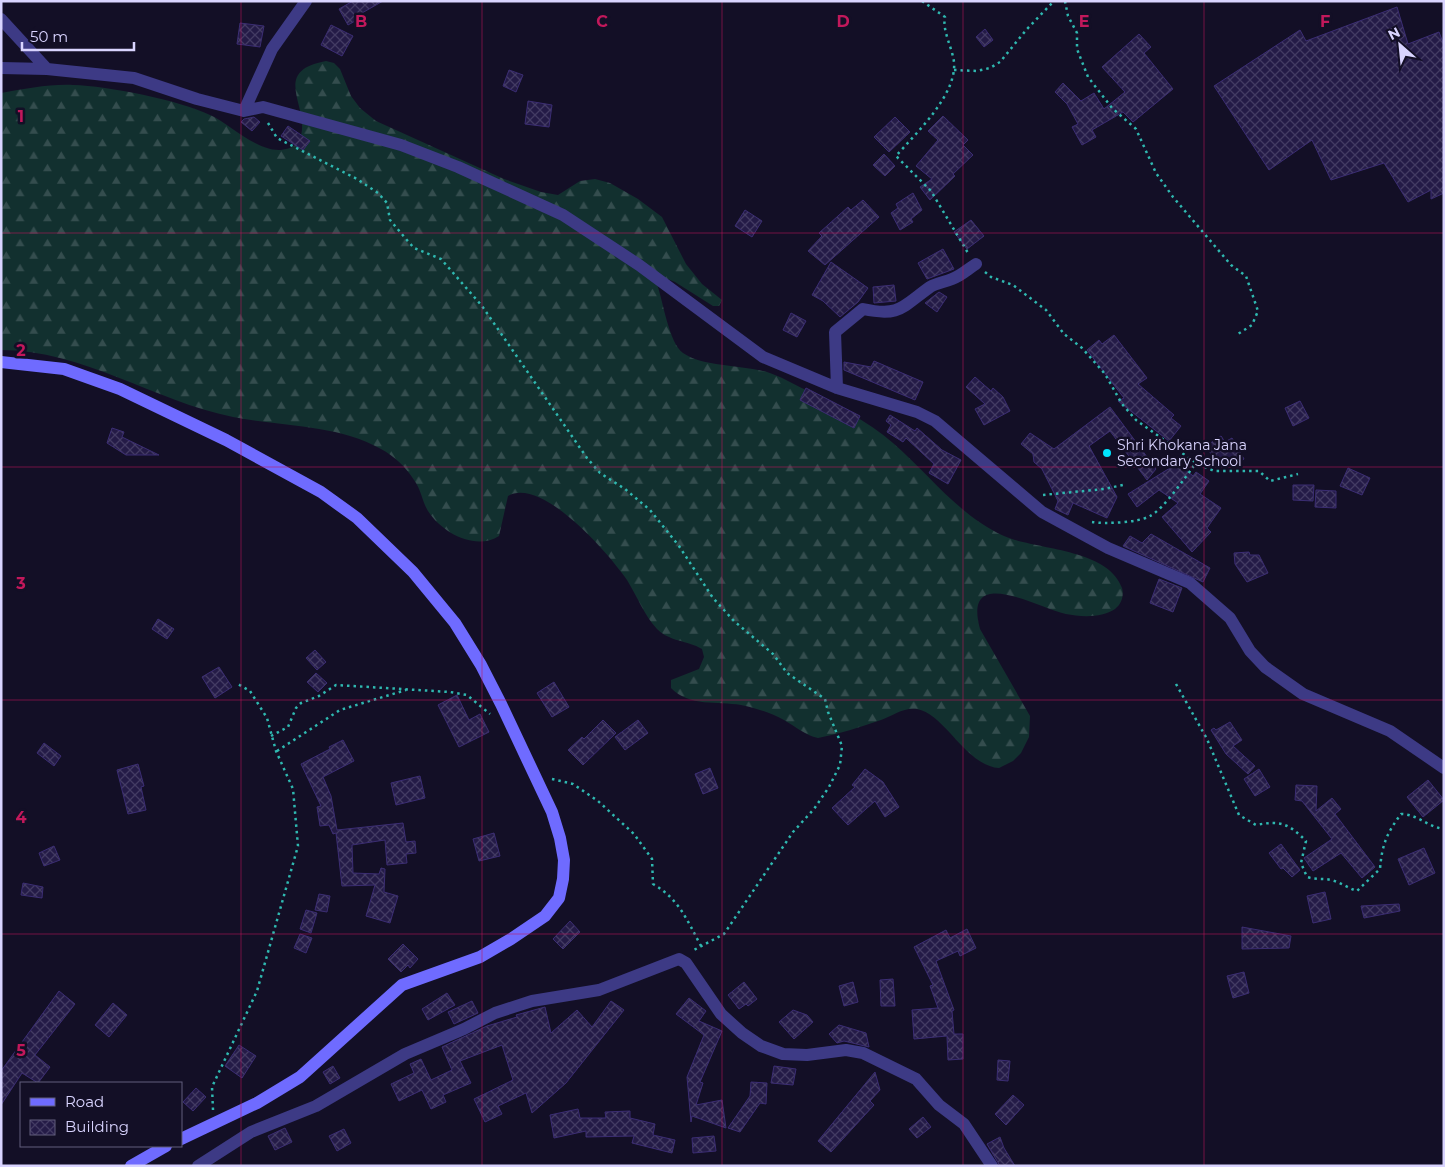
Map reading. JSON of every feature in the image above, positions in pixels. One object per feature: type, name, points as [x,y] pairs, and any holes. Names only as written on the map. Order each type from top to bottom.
[{"type":"main road","points":[[1,362],[64,369],[120,389],[226,440],[333,500],[380,539],[413,572],[448,614],[481,665],[552,812],[560,838],[564,860],[563,879],[558,898],[545,916],[480,957],[402,985],[300,1077],[257,1103],[182,1139]]},
{"type":"main road","points":[[131,1166],[164,1147]]},
{"type":"street","points":[[244,112],[272,49],[306,1]]},
{"type":"street","points":[[1,19],[47,69]]},
{"type":"street","points":[[1,68],[47,69],[134,78],[244,112],[263,107],[401,145],[458,167],[563,215],[639,266],[763,357],[837,388],[917,412],[935,421],[1042,512],[1108,548],[1190,583],[1230,618],[1250,651],[1265,666],[1303,694],[1390,731],[1444,768]]},
{"type":"street","points":[[837,388],[834,332],[844,322],[863,309],[880,313],[898,310],[916,300],[931,286],[955,278],[976,264]]},
{"type":"street","points":[[198,1166],[251,1132],[316,1106],[405,1054],[495,1014],[532,1001],[599,990],[679,959],[686,963],[721,1014],[742,1033],[761,1046],[783,1054],[807,1056],[846,1050],[863,1053],[916,1079],[938,1105],[964,1124],[992,1166]]},
{"type":"path","points":[[922,1],[945,17],[943,25],[952,47],[954,70],[938,110],[896,156],[931,191],[976,264],[991,277],[1013,285],[1046,310],[1064,334],[1082,348],[1105,374],[1122,404],[1136,420],[1196,463],[1214,471],[1259,471],[1270,481],[1298,474]]},
{"type":"path","points":[[954,70],[990,68],[1000,62],[1027,29],[1054,1]]},
{"type":"path","points":[[1065,1],[1068,16],[1078,33],[1077,48],[1088,77],[1112,108],[1136,129],[1156,173],[1173,197],[1232,265],[1246,276],[1258,311],[1252,326],[1238,334]]},
{"type":"path","points":[[263,107],[268,124],[277,138],[357,179],[378,193],[387,203],[390,220],[406,240],[414,248],[441,259],[482,306],[587,458],[600,473],[625,489],[650,510],[679,546],[713,598],[734,621],[773,654],[787,673],[825,699],[828,712],[842,746],[840,765],[814,809],[793,832],[724,934],[679,959]]},
{"type":"path","points":[[1088,522],[1116,523],[1150,516],[1171,495],[1196,463]]},
{"type":"path","points":[[1018,492],[1045,495],[1104,490],[1123,485]]},
{"type":"path","points":[[213,1124],[212,1087],[258,991],[298,846],[293,789],[276,751],[267,718],[250,691],[238,684]]},
{"type":"path","points":[[1176,684],[1207,739],[1239,815],[1256,825],[1272,822],[1283,823],[1297,832],[1306,841],[1301,863],[1307,877],[1315,880],[1331,880],[1357,891],[1380,869],[1382,845],[1401,814],[1409,814],[1437,828],[1444,829]]},
{"type":"path","points":[[271,736],[288,727],[296,708],[301,703],[319,696],[336,685],[410,689],[467,695],[501,724],[510,724]]},
{"type":"path","points":[[276,751],[340,710],[410,689]]},
{"type":"path","points":[[534,774],[573,784],[598,801],[634,834],[652,859],[653,884],[669,894],[686,918],[701,946]]},
{"type":"green space","points":[[326,61],[334,63],[340,69],[351,96],[360,108],[376,121],[504,179],[541,192],[558,195],[580,181],[595,179],[610,183],[638,199],[662,217],[686,264],[702,284],[722,300],[719,306],[713,306],[675,282],[665,278],[657,284],[670,331],[678,348],[683,353],[701,361],[767,372],[806,390],[851,414],[883,435],[907,455],[958,506],[988,527],[1017,541],[1069,552],[1087,558],[1102,565],[1114,575],[1122,588],[1123,596],[1115,609],[1104,614],[1085,616],[1066,614],[1006,594],[992,594],[982,598],[977,609],[980,629],[1030,716],[1029,737],[1021,753],[1013,761],[999,768],[987,765],[976,759],[966,750],[937,720],[917,709],[903,711],[881,720],[818,738],[805,733],[779,717],[758,709],[741,705],[695,701],[678,694],[671,688],[671,680],[699,669],[704,657],[702,649],[673,639],[657,629],[644,612],[627,580],[591,537],[556,507],[539,497],[522,493],[508,496],[499,536],[480,542],[470,540],[451,533],[434,519],[428,511],[411,475],[403,466],[386,452],[364,441],[308,427],[233,417],[204,410],[61,358],[31,352],[1,350],[1,93],[46,86],[73,85],[105,88],[143,95],[197,109],[220,120],[252,142],[264,147],[276,150],[287,149],[298,143],[302,131],[302,118],[296,94],[296,83],[299,74],[308,66]]},
{"type":"building","points":[[353,1],[383,1],[362,13],[364,16],[348,25],[339,9]]},
{"type":"building","points":[[1397,7],[1408,44],[1439,32],[1444,45],[1444,193],[1431,199],[1431,190],[1408,202],[1384,163],[1331,180],[1312,140],[1269,170],[1214,86],[1300,30],[1306,41]]},
{"type":"building","points":[[240,23],[264,26],[260,47],[237,44]]},
{"type":"building","points":[[331,25],[353,36],[342,56],[321,45]]},
{"type":"building","points":[[985,29],[993,40],[984,47],[976,37]]},
{"type":"building","points":[[1139,34],[1151,47],[1144,53],[1173,89],[1133,122],[1123,112],[1092,130],[1096,137],[1082,145],[1072,127],[1078,124],[1067,104],[1055,92],[1063,83],[1081,101],[1094,93],[1104,109],[1125,92],[1102,67]]},
{"type":"building","points":[[509,70],[523,75],[516,92],[503,86]]},
{"type":"building","points":[[528,101],[552,105],[549,127],[525,124]]},
{"type":"building","points":[[943,116],[968,140],[963,145],[973,155],[930,200],[920,187],[932,179],[916,166],[938,140],[928,131]]},
{"type":"building","points":[[254,117],[260,122],[252,131],[241,122],[244,119]]},
{"type":"building","points":[[895,117],[910,132],[889,152],[874,137]]},
{"type":"building","points":[[288,126],[310,141],[303,150],[281,136]]},
{"type":"building","points":[[884,154],[895,166],[885,176],[873,165]]},
{"type":"building","points":[[913,193],[922,210],[911,219],[913,222],[900,230],[891,213],[898,208],[896,204]]},
{"type":"building","points":[[863,200],[879,217],[825,265],[808,251],[822,236],[819,233],[848,207],[851,210]]},
{"type":"building","points":[[745,210],[762,221],[752,237],[735,226]]},
{"type":"building","points":[[971,220],[984,236],[967,249],[954,232]]},
{"type":"building","points":[[943,249],[954,269],[927,279],[918,263]]},
{"type":"building","points":[[831,262],[868,288],[858,302],[840,317],[823,301],[812,295]]},
{"type":"building","points":[[894,285],[896,301],[874,303],[873,287]]},
{"type":"building","points":[[939,292],[947,297],[937,312],[925,303]]},
{"type":"building","points":[[791,313],[806,321],[797,337],[783,330]]},
{"type":"building","points":[[1114,335],[1147,378],[1138,384],[1174,415],[1171,418],[1181,426],[1169,441],[1118,401],[1124,398],[1087,350],[1099,340],[1102,344]]},
{"type":"building","points":[[874,361],[923,382],[915,400],[844,370],[844,362],[871,367]]},
{"type":"building","points":[[975,377],[991,391],[993,388],[1003,397],[1010,411],[984,425],[975,409],[985,404],[966,387]]},
{"type":"building","points":[[806,388],[860,416],[854,428],[800,400]]},
{"type":"building","points":[[1300,401],[1309,418],[1293,426],[1285,408]]},
{"type":"building","points":[[1110,407],[1156,469],[1147,480],[1110,431],[1089,446],[1117,497],[1107,518],[1073,503],[1068,515],[1055,509],[1058,501],[1042,469],[1034,462],[1033,454],[1021,444],[1030,433],[1054,449]]},
{"type":"building","points":[[890,415],[915,431],[917,428],[942,450],[961,460],[948,484],[929,473],[934,464],[906,438],[903,442],[887,432],[891,425],[886,421]]},
{"type":"building","points":[[112,428],[124,432],[122,437],[159,455],[126,455],[107,443]]},
{"type":"building","points":[[1221,436],[1225,442],[1232,438],[1244,459],[1232,467],[1228,461],[1219,467],[1206,446]]},
{"type":"building","points":[[1178,463],[1193,476],[1196,472],[1209,481],[1200,494],[1221,508],[1207,528],[1211,532],[1192,552],[1162,517],[1178,503],[1159,490],[1137,507],[1128,494]]},
{"type":"building","points":[[1348,468],[1370,478],[1362,495],[1340,486]]},
{"type":"building","points":[[1293,485],[1314,485],[1313,501],[1293,500]]},
{"type":"building","points":[[1316,490],[1336,491],[1336,508],[1315,507]]},
{"type":"building","points":[[1151,534],[1210,568],[1203,582],[1123,546],[1130,536],[1142,543]]},
{"type":"building","points":[[1249,552],[1250,555],[1259,555],[1268,573],[1247,582],[1235,564],[1234,553]]},
{"type":"building","points":[[1159,579],[1182,588],[1173,612],[1150,603]]},
{"type":"building","points":[[158,619],[174,629],[167,639],[152,629]]},
{"type":"building","points":[[315,650],[326,662],[317,670],[306,658]]},
{"type":"building","points":[[219,667],[232,687],[215,698],[202,677]]},
{"type":"building","points":[[316,673],[327,683],[318,692],[307,682]]},
{"type":"building","points":[[554,682],[569,707],[552,717],[537,693]]},
{"type":"building","points":[[457,695],[469,720],[480,714],[489,732],[459,747],[438,705]]},
{"type":"building","points":[[603,720],[616,733],[583,765],[568,750],[582,737],[584,739]]},
{"type":"building","points":[[638,720],[648,733],[625,750],[615,737]]},
{"type":"building","points":[[1230,722],[1242,740],[1233,746],[1255,766],[1248,774],[1226,754],[1211,730],[1214,728],[1216,730]]},
{"type":"building","points":[[343,740],[354,761],[323,777],[331,796],[337,830],[403,823],[406,842],[415,841],[416,853],[406,854],[407,863],[387,865],[385,840],[352,845],[353,873],[379,874],[381,868],[385,869],[384,892],[398,896],[390,923],[366,916],[375,885],[342,886],[336,833],[333,834],[329,825],[320,826],[317,807],[321,806],[301,764]]},
{"type":"building","points":[[44,743],[61,756],[54,766],[37,753]]},
{"type":"building","points":[[138,764],[144,786],[141,787],[146,810],[128,814],[117,770]]},
{"type":"building","points":[[710,768],[718,788],[703,794],[695,774]]},
{"type":"building","points":[[865,769],[883,782],[899,807],[885,817],[875,801],[848,825],[832,808],[855,787],[852,785]]},
{"type":"building","points":[[1259,769],[1270,787],[1255,796],[1244,779]]},
{"type":"building","points":[[420,776],[425,798],[396,805],[391,783]]},
{"type":"building","points":[[1428,780],[1444,800],[1423,817],[1407,797]]},
{"type":"building","points":[[1296,785],[1317,786],[1316,811],[1332,798],[1341,809],[1335,814],[1375,867],[1362,878],[1341,853],[1313,871],[1304,858],[1332,839],[1302,801],[1295,800]]},
{"type":"building","points":[[494,833],[500,856],[479,861],[473,839]]},
{"type":"building","points":[[1281,844],[1300,870],[1292,877],[1283,868],[1281,869],[1269,853]]},
{"type":"building","points":[[54,846],[60,860],[44,866],[39,853]]},
{"type":"building","points":[[1424,848],[1435,873],[1409,885],[1398,859]]},
{"type":"building","points":[[23,883],[43,887],[42,898],[21,895]]},
{"type":"building","points":[[1325,892],[1331,919],[1313,923],[1307,896]]},
{"type":"building","points":[[319,894],[330,896],[327,912],[315,910]]},
{"type":"building","points":[[1399,904],[1400,911],[1364,918],[1361,906]]},
{"type":"building","points":[[306,910],[317,913],[311,933],[300,929]]},
{"type":"building","points":[[570,921],[580,932],[563,949],[553,939]]},
{"type":"building","points":[[1242,927],[1291,936],[1289,948],[1242,949]]},
{"type":"building","points":[[967,929],[976,948],[960,956],[958,951],[936,961],[954,1010],[952,1011],[954,1034],[963,1034],[963,1059],[948,1060],[947,1036],[914,1039],[912,1010],[938,1008],[930,986],[933,985],[914,947],[946,930],[950,938]]},
{"type":"building","points":[[300,934],[312,938],[306,953],[294,948]]},
{"type":"building","points":[[403,944],[418,959],[410,968],[408,965],[401,972],[388,959]]},
{"type":"building","points":[[1244,972],[1249,993],[1233,998],[1227,976]]},
{"type":"building","points":[[893,979],[895,1006],[881,1006],[880,980]]},
{"type":"building","points":[[744,982],[757,999],[748,1006],[746,1004],[739,1009],[728,995]]},
{"type":"building","points":[[853,982],[858,1002],[844,1006],[839,986]]},
{"type":"building","points":[[59,991],[75,1004],[35,1055],[50,1067],[39,1082],[22,1073],[1,1105],[1,1071]]},
{"type":"building","points":[[447,993],[455,1005],[428,1020],[422,1009]]},
{"type":"building","points":[[689,998],[706,1011],[699,1021],[722,1031],[700,1082],[703,1083],[696,1105],[722,1100],[726,1128],[692,1116],[691,1122],[687,1077],[704,1035],[676,1014]]},
{"type":"building","points":[[472,1001],[478,1013],[454,1024],[448,1012]]},
{"type":"building","points":[[611,1001],[624,1010],[566,1083],[532,1113],[526,1093],[498,1106],[502,1114],[485,1122],[474,1099],[513,1080],[502,1045],[460,1061],[471,1083],[443,1095],[446,1102],[431,1109],[422,1090],[399,1101],[391,1084],[414,1073],[410,1064],[421,1059],[431,1080],[452,1070],[442,1047],[487,1026],[517,1017],[516,1015],[545,1007],[551,1033],[577,1010],[592,1027]]},
{"type":"building","points":[[113,1003],[127,1015],[109,1037],[95,1025]]},
{"type":"building","points":[[793,1010],[807,1015],[813,1022],[794,1039],[779,1022]]},
{"type":"building","points":[[839,1025],[866,1033],[869,1047],[844,1041],[837,1043],[829,1034]]},
{"type":"building","points":[[239,1045],[256,1056],[242,1078],[225,1066]]},
{"type":"building","points":[[998,1060],[1010,1061],[1008,1081],[997,1080]]},
{"type":"building","points":[[333,1066],[340,1078],[330,1084],[323,1072]]},
{"type":"building","points":[[774,1066],[796,1069],[793,1085],[771,1083]]},
{"type":"building","points":[[875,1072],[880,1090],[870,1101],[874,1105],[831,1152],[818,1141]]},
{"type":"building","points":[[751,1082],[767,1083],[766,1104],[760,1103],[740,1132],[728,1128],[750,1096]]},
{"type":"building","points":[[196,1088],[206,1097],[193,1111],[183,1102]]},
{"type":"building","points":[[1013,1095],[1024,1105],[1006,1125],[995,1114]]},
{"type":"building","points":[[578,1109],[580,1118],[606,1118],[605,1112],[630,1111],[630,1118],[655,1124],[653,1135],[675,1140],[672,1153],[632,1143],[634,1136],[586,1137],[586,1131],[554,1138],[550,1115]]},
{"type":"building","points":[[923,1117],[931,1127],[917,1138],[909,1129]]},
{"type":"building","points":[[285,1128],[292,1142],[275,1150],[268,1136]]},
{"type":"building","points":[[344,1129],[351,1143],[337,1151],[329,1136]]},
{"type":"building","points":[[714,1136],[716,1151],[693,1153],[692,1138]]},
{"type":"building","points":[[1000,1137],[1004,1148],[1015,1166],[1000,1166],[987,1144]]},
{"type":"place","name":"Shri Khokana Jana Secondary School","points":[[1107,453]]}]
